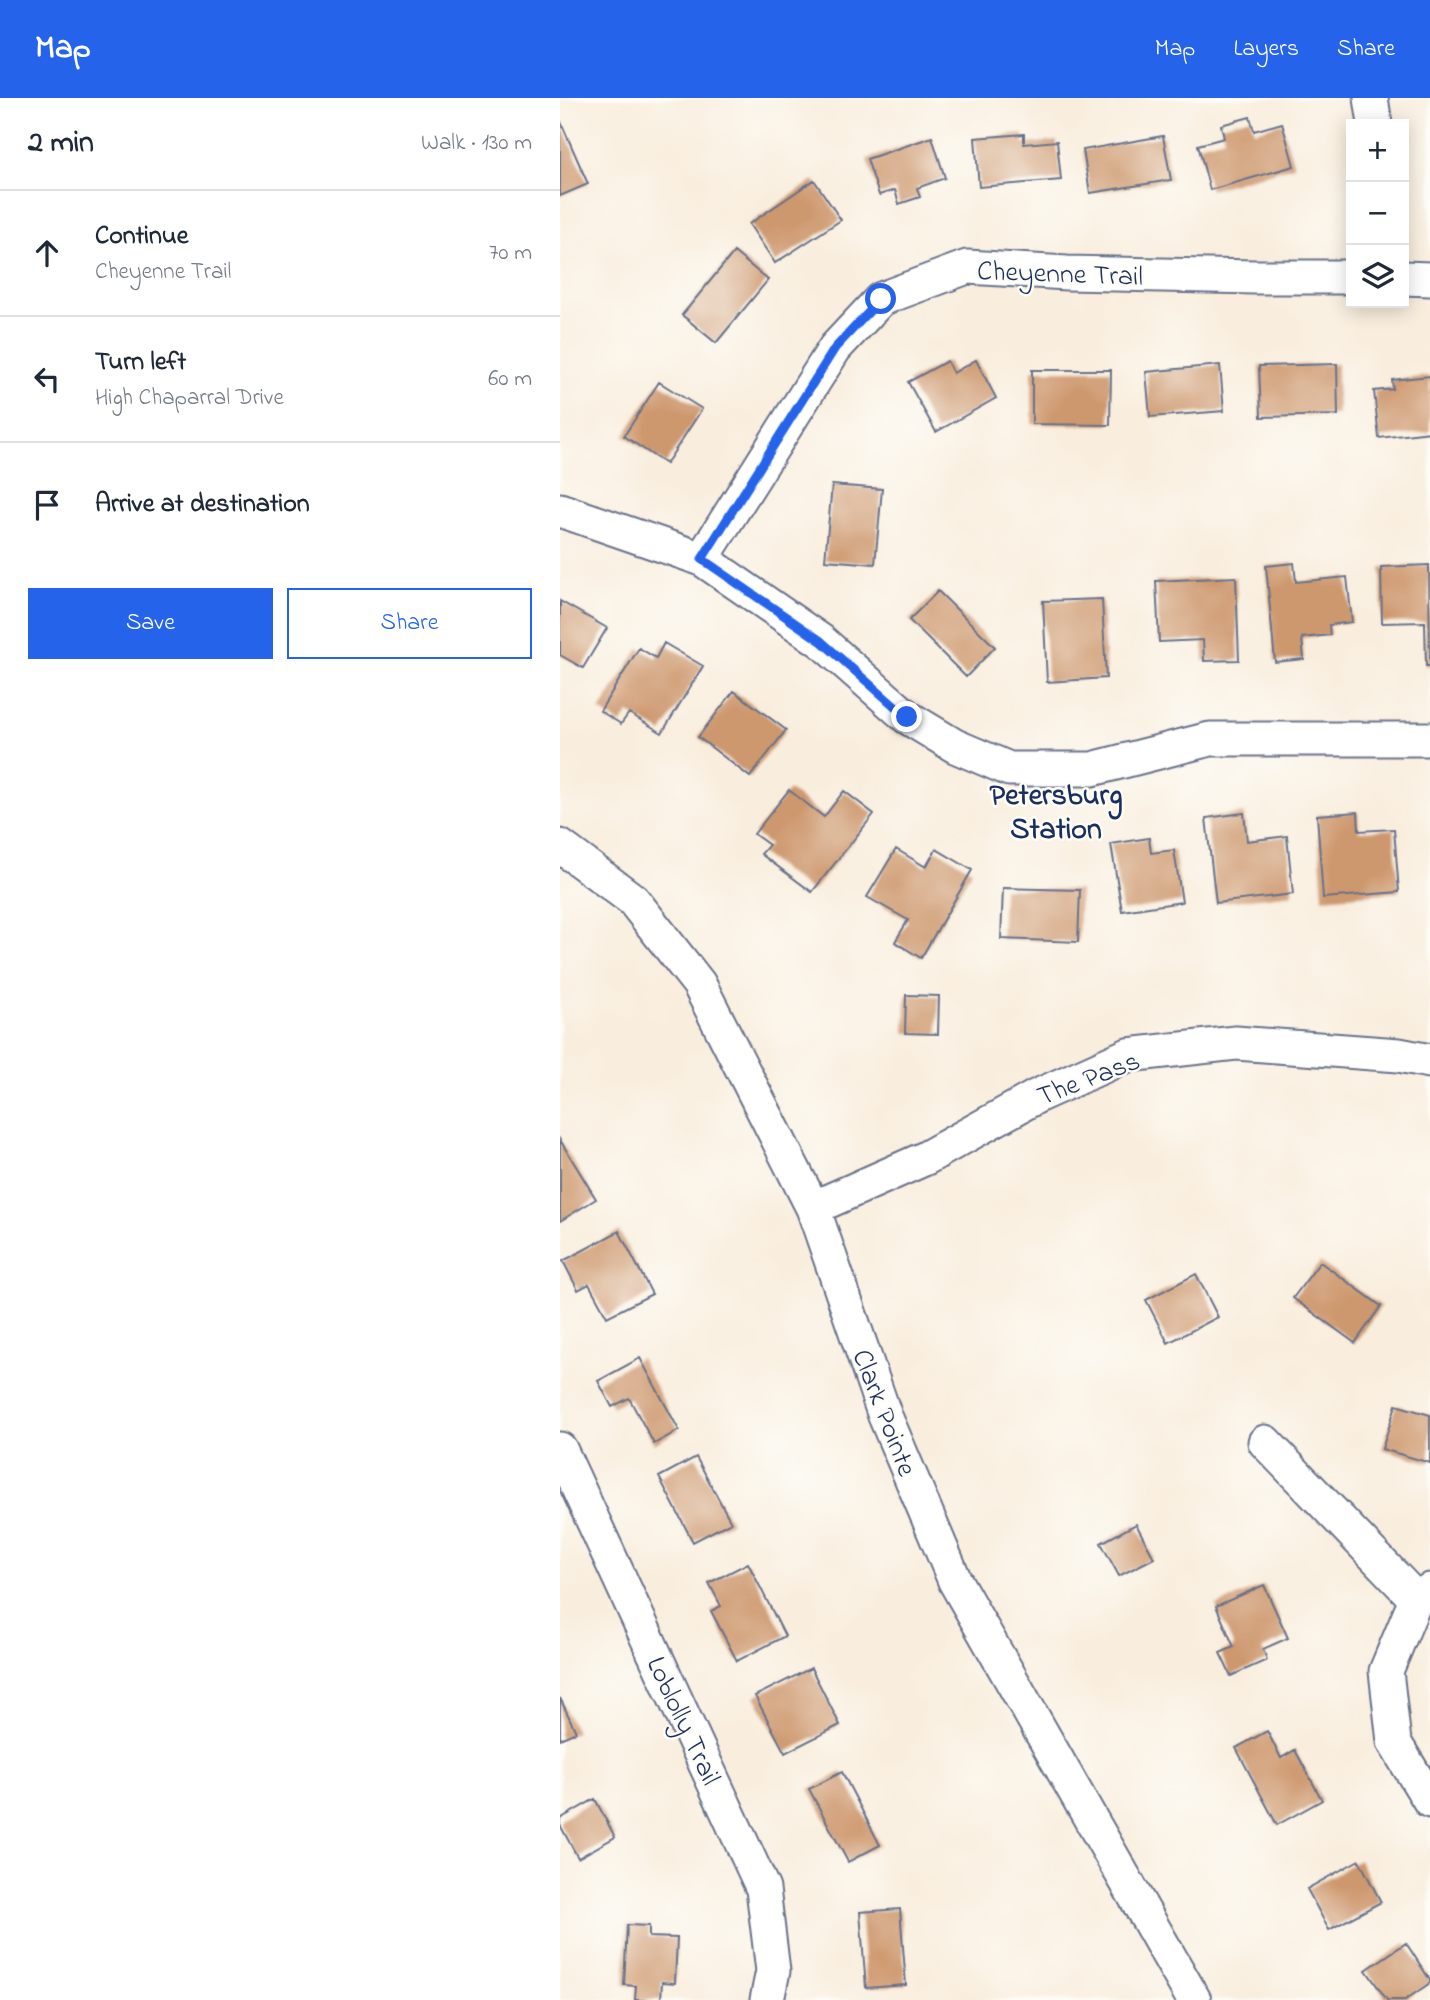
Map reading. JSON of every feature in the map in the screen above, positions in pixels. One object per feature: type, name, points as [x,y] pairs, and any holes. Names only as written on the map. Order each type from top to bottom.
[{"type":"street","points":[[1371,98],[1374,119]]},
{"type":"street","name":"Cheyenne Trail","points":[[702,559],[835,348],[881,299],[967,267],[1094,274],[1346,277]]},
{"type":"street","points":[[1409,278],[1430,279]]},
{"type":"street","points":[[560,510],[702,559],[821,641],[907,717],[955,746],[1009,769],[1092,769],[1210,739],[1430,739]]},
{"type":"street","name":"Clark Pointe","points":[[560,846],[633,900],[699,984],[813,1208],[886,1416],[955,1581],[1194,2000]]},
{"type":"street","name":"The Pass","points":[[813,1208],[926,1158],[1037,1096],[1128,1055],[1236,1043],[1399,1055],[1430,1060]]},
{"type":"street","points":[[1265,1442],[1423,1595],[1386,1671],[1394,1742],[1430,1801]]},
{"type":"street","name":"Loblolly Trail","points":[[560,1449],[763,1889],[773,1971],[767,2000]]},
{"type":"building","points":[[1250,117],[1254,131],[1282,123],[1294,166],[1210,190],[1198,145],[1224,138],[1221,125]]},
{"type":"building","points":[[560,120],[588,184],[560,196]]},
{"type":"building","points":[[1024,134],[1024,144],[1057,141],[1061,180],[979,187],[975,138]]},
{"type":"building","points":[[1163,136],[1171,180],[1090,193],[1083,150]]},
{"type":"building","points":[[932,137],[945,178],[917,188],[920,197],[899,204],[895,190],[879,195],[867,159]]},
{"type":"building","points":[[814,180],[841,220],[775,263],[749,224]]},
{"type":"building","points":[[734,252],[768,280],[716,343],[682,315]]},
{"type":"building","points":[[976,360],[996,398],[936,432],[908,382],[947,361],[953,373]]},
{"type":"building","points":[[1337,364],[1338,415],[1261,417],[1259,366]]},
{"type":"building","points":[[1220,365],[1224,411],[1150,417],[1146,372]]},
{"type":"building","points":[[1032,370],[1111,370],[1110,425],[1032,424]]},
{"type":"building","points":[[1430,376],[1430,432],[1379,438],[1374,391],[1393,389],[1392,380]]},
{"type":"building","points":[[659,382],[702,409],[666,464],[624,436]]},
{"type":"building","points":[[832,485],[882,489],[875,564],[825,560]]},
{"type":"building","points":[[1294,563],[1296,582],[1347,577],[1352,622],[1329,625],[1330,635],[1302,638],[1304,659],[1275,662],[1266,566]]},
{"type":"building","points":[[1429,565],[1430,666],[1426,666],[1425,622],[1382,623],[1381,567]]},
{"type":"building","points":[[1236,577],[1239,660],[1204,661],[1203,640],[1159,642],[1156,581]]},
{"type":"building","points":[[938,591],[995,647],[966,677],[909,620]]},
{"type":"building","points":[[1102,599],[1106,678],[1047,682],[1043,601]]},
{"type":"building","points":[[560,601],[607,628],[583,668],[560,655]]},
{"type":"building","points":[[664,643],[703,666],[662,733],[629,713],[621,724],[600,711],[639,648],[656,658]]},
{"type":"building","points":[[734,691],[786,730],[750,777],[698,737]]},
{"type":"building","points":[[789,790],[824,817],[844,791],[874,814],[812,892],[761,854],[769,845],[754,834]]},
{"type":"building","points":[[1358,812],[1359,831],[1394,829],[1399,892],[1323,898],[1317,815]]},
{"type":"building","points":[[1244,813],[1247,841],[1287,836],[1293,894],[1216,903],[1206,818]]},
{"type":"building","points":[[1149,838],[1151,853],[1174,850],[1182,902],[1122,911],[1111,844]]},
{"type":"building","points":[[896,849],[926,867],[936,849],[972,870],[921,958],[895,942],[908,920],[867,897]]},
{"type":"building","points":[[1003,888],[1080,890],[1078,942],[1001,939]]},
{"type":"building","points":[[906,995],[939,996],[938,1034],[905,1033]]},
{"type":"building","points":[[560,1140],[596,1199],[560,1221]]},
{"type":"building","points":[[619,1231],[652,1294],[607,1317],[589,1284],[578,1290],[563,1261]]},
{"type":"building","points":[[1320,1262],[1381,1306],[1355,1343],[1293,1298]]},
{"type":"building","points":[[1196,1274],[1218,1317],[1168,1343],[1146,1300]]},
{"type":"building","points":[[640,1358],[679,1430],[654,1444],[629,1398],[612,1407],[598,1381]]},
{"type":"building","points":[[1396,1405],[1430,1415],[1430,1463],[1382,1449]]},
{"type":"building","points":[[696,1457],[731,1522],[693,1542],[659,1477]]},
{"type":"building","points":[[1136,1524],[1154,1558],[1119,1576],[1101,1543]]},
{"type":"building","points":[[748,1563],[785,1636],[737,1661],[711,1611],[721,1606],[709,1583]]},
{"type":"building","points":[[1264,1585],[1288,1638],[1263,1649],[1267,1660],[1231,1676],[1220,1653],[1234,1647],[1216,1606]]},
{"type":"building","points":[[811,1668],[840,1725],[785,1753],[755,1696]]},
{"type":"building","points":[[560,1698],[576,1732],[560,1739]]},
{"type":"building","points":[[1267,1731],[1281,1758],[1295,1750],[1322,1800],[1277,1825],[1236,1748]]},
{"type":"building","points":[[842,1772],[880,1845],[848,1862],[809,1789]]},
{"type":"building","points":[[595,1799],[615,1837],[578,1858],[560,1825],[560,1819]]},
{"type":"building","points":[[1359,1860],[1381,1902],[1329,1930],[1307,1889]]},
{"type":"building","points":[[900,1909],[906,1985],[866,1988],[860,1912]]},
{"type":"building","points":[[627,1925],[649,1926],[649,1937],[677,1938],[675,1983],[662,1982],[661,2000],[635,2000],[636,1986],[624,1985]]},
{"type":"building","points":[[1406,1943],[1430,1983],[1405,2000],[1387,2000],[1366,1970]]},
{"type":"district","name":"Petersburg Station","points":[[1056,811]]},
{"type":"route","points":[[881,299],[835,348],[702,559],[821,641],[907,717]]}]
